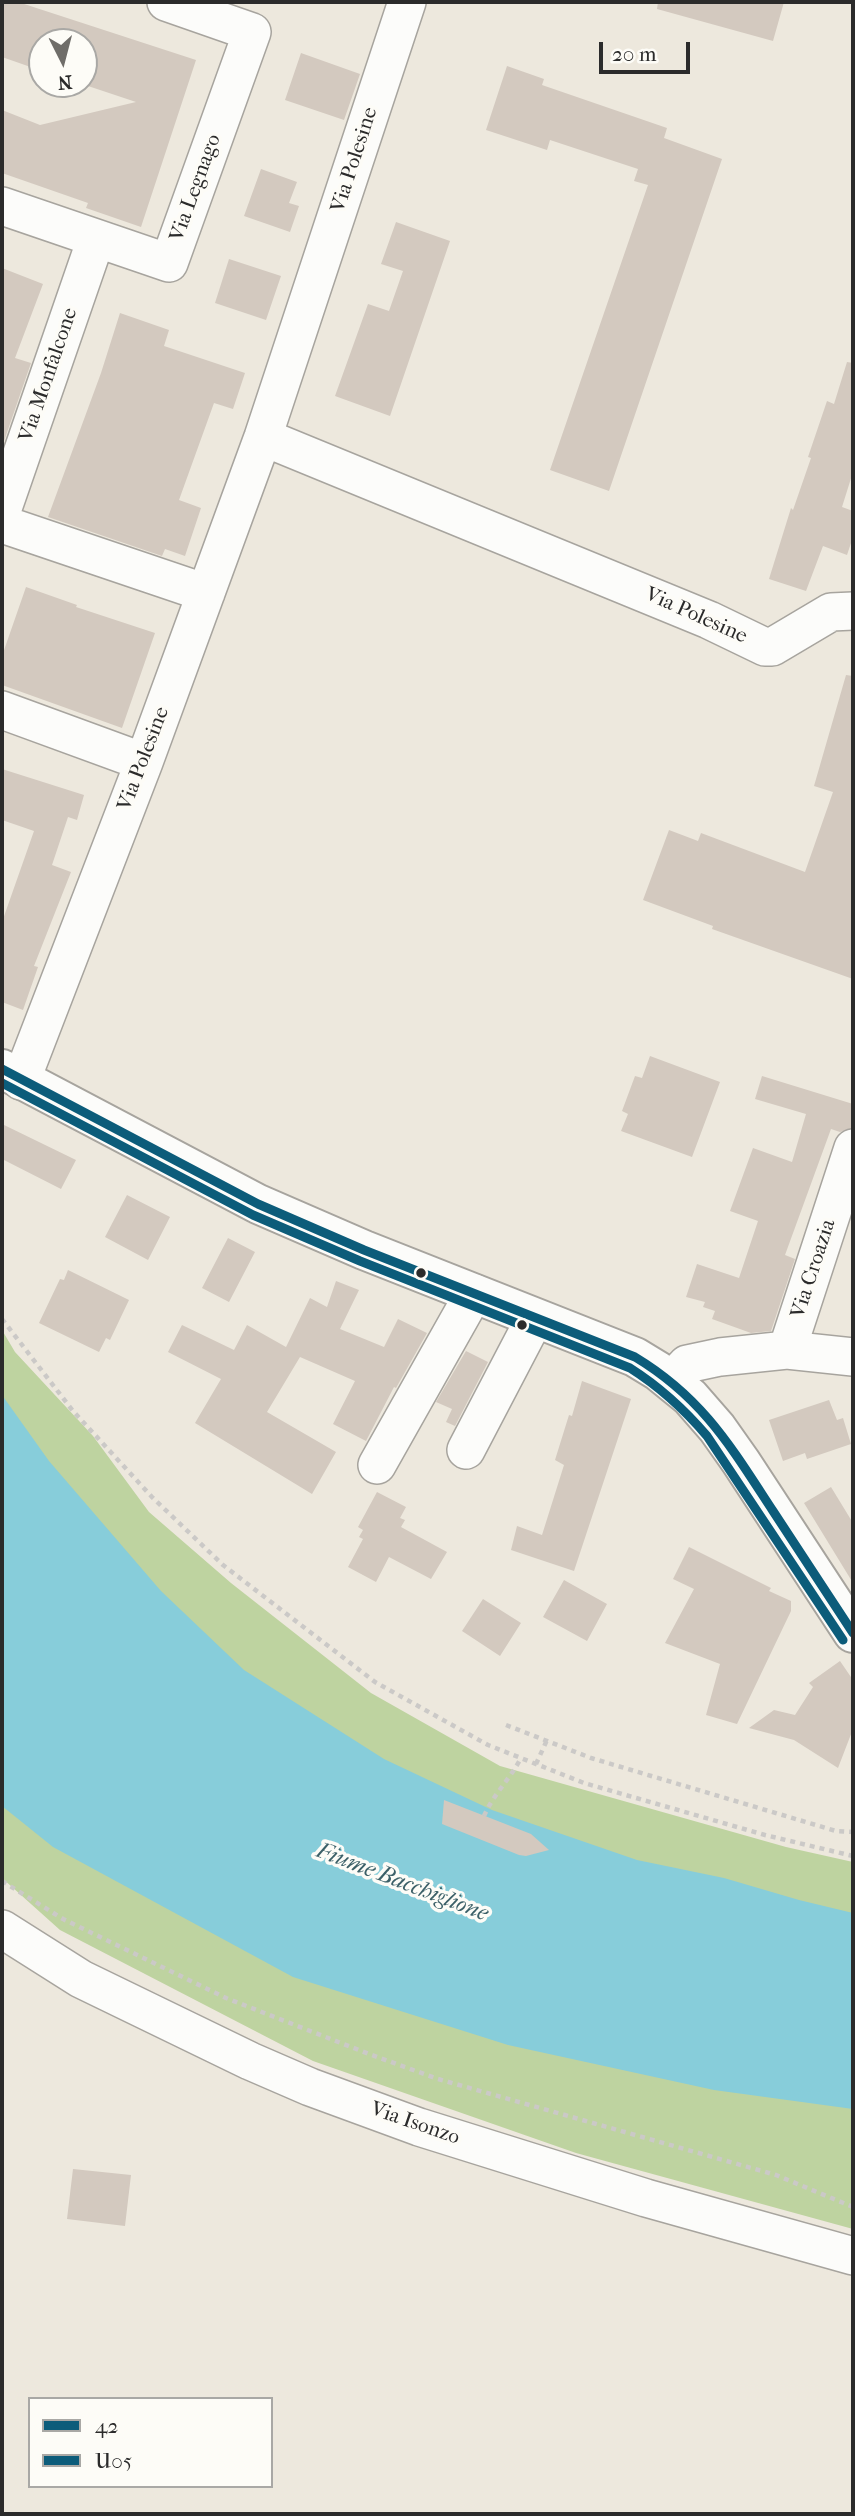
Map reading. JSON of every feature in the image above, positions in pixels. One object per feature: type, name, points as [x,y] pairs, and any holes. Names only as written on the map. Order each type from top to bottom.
[{"type":"street","name":"Via Legnago","points":[[2,206],[169,263],[251,32],[166,2]]},
{"type":"street","name":"Via Polesine","points":[[12,1075],[144,762],[263,437],[407,2]]},
{"type":"street","name":"Via Monfalcone","points":[[2,511],[96,239]]},
{"type":"street","name":"Via Polesine","points":[[263,437],[709,620],[765,647],[778,646],[831,612],[853,611]]},
{"type":"street","points":[[2,524],[206,593]]},
{"type":"street","points":[[2,710],[144,762]]},
{"type":"street","points":[[12,1075],[258,1203],[364,1250],[635,1357],[690,1396],[717,1428],[853,1633]]},
{"type":"street","name":"Via Croazia","points":[[787,1350],[853,1147]]},
{"type":"street","points":[[377,1465],[474,1293]]},
{"type":"street","points":[[466,1450],[535,1318]]},
{"type":"street","name":"Via Croazia","points":[[671,1381],[687,1364],[720,1357],[787,1350],[853,1357]]},
{"type":"street","name":"Via Isonzo","points":[[2,1930],[81,1979],[239,2056],[310,2087],[433,2132],[646,2198],[853,2256]]},
{"type":"path","points":[[2,1319],[73,1411],[152,1497],[223,1565],[375,1682],[488,1745],[610,1791],[765,1835],[853,1856]]},
{"type":"path","points":[[506,1725],[591,1758],[836,1831],[853,1832]]},
{"type":"path","points":[[536,1764],[547,1740]]},
{"type":"path","points":[[484,1816],[490,1802],[509,1780],[521,1758]]},
{"type":"path","points":[[2,1881],[63,1919],[226,1998],[369,2054],[438,2079],[776,2175],[853,2207]]},
{"type":"green space","points":[[2,1330],[15,1352],[93,1436],[149,1512],[231,1583],[371,1693],[500,1766],[786,1847],[853,1862],[853,2229],[576,2153],[313,2061],[60,1930],[2,1878]]},
{"type":"water","name":"Fiume Bacchiglione","points":[[2,1395],[49,1461],[161,1591],[244,1670],[384,1759],[492,1810],[637,1860],[724,1878],[853,1913],[853,2109],[714,2090],[508,2045],[293,1977],[53,1847],[2,1806]]},
{"type":"building","points":[[2,2],[18,2],[98,28],[28,28],[28,66],[2,57]]},
{"type":"building","points":[[658,2],[784,2],[773,41],[657,9]]},
{"type":"building","points":[[98,28],[196,60],[141,227],[86,208],[88,203],[2,173],[2,110],[40,125],[136,102],[98,89]]},
{"type":"building","points":[[301,53],[360,74],[344,120],[285,100]]},
{"type":"building","points":[[507,66],[544,79],[542,85],[667,128],[664,138],[722,159],[609,491],[550,470],[648,185],[634,181],[638,169],[550,140],[547,150],[486,130]]},
{"type":"building","points":[[261,169],[297,182],[289,203],[299,206],[290,232],[244,216]]},
{"type":"building","points":[[396,222],[450,241],[390,416],[335,396],[368,304],[389,311],[403,271],[381,264]]},
{"type":"building","points":[[229,259],[281,276],[266,320],[215,303]]},
{"type":"building","points":[[2,268],[43,284],[15,358],[31,363],[2,447]]},
{"type":"building","points":[[120,313],[169,330],[164,346],[245,373],[233,409],[214,403],[179,500],[201,508],[185,556],[165,549],[162,556],[48,517]]},
{"type":"building","points":[[847,362],[853,363],[853,472],[842,507],[853,511],[853,537],[847,555],[823,546],[806,591],[769,579],[791,508],[793,510],[811,458],[808,457],[827,401],[834,404]]},
{"type":"building","points":[[26,587],[155,633],[122,728],[2,685],[2,656]]},
{"type":"building","points":[[846,675],[853,676],[853,979],[712,929],[713,926],[643,900],[669,830],[698,841],[701,833],[805,872],[833,792],[814,786]]},
{"type":"building","points":[[2,769],[84,795],[77,820],[68,817],[52,865],[71,872],[34,966],[38,967],[23,1010],[2,1002],[2,922],[34,831],[2,820]]},
{"type":"building","points":[[650,1056],[720,1082],[692,1157],[621,1131],[628,1114],[622,1111],[635,1076],[642,1078]]},
{"type":"building","points":[[762,1076],[853,1104],[853,1128],[840,1132],[831,1129],[785,1255],[795,1259],[771,1331],[751,1333],[712,1319],[715,1311],[703,1307],[705,1302],[686,1297],[697,1264],[739,1278],[758,1221],[730,1211],[753,1148],[792,1162],[806,1114],[755,1099]]},
{"type":"building","points":[[2,1124],[76,1160],[61,1189],[2,1159]]},
{"type":"building","points":[[127,1195],[170,1217],[148,1260],[105,1237]]},
{"type":"building","points":[[228,1238],[255,1252],[229,1302],[202,1288]]},
{"type":"building","points":[[68,1270],[129,1300],[110,1340],[106,1338],[99,1352],[39,1323],[60,1279],[64,1280]]},
{"type":"building","points":[[336,1281],[359,1290],[340,1329],[384,1347],[398,1319],[427,1333],[396,1388],[394,1387],[366,1441],[333,1424],[355,1381],[300,1357],[267,1412],[336,1452],[312,1494],[195,1423],[221,1379],[168,1352],[182,1325],[234,1350],[247,1325],[286,1347],[310,1298],[327,1307]]},
{"type":"building","points":[[466,1351],[488,1362],[455,1426],[446,1422],[452,1409],[436,1402]]},
{"type":"building","points":[[582,1381],[631,1399],[574,1571],[511,1550],[517,1526],[542,1535],[564,1465],[555,1460]]},
{"type":"building","points":[[829,1400],[837,1420],[843,1418],[851,1444],[807,1459],[805,1453],[783,1461],[769,1420]]},
{"type":"building","points":[[831,1487],[853,1523],[853,1583],[804,1503]]},
{"type":"building","points":[[377,1492],[406,1507],[400,1518],[405,1520],[401,1527],[447,1552],[431,1579],[389,1557],[376,1582],[348,1567],[363,1539],[359,1537],[363,1530],[358,1527]]},
{"type":"building","points":[[689,1547],[771,1588],[769,1591],[791,1601],[791,1611],[737,1724],[706,1715],[720,1664],[665,1643],[694,1589],[673,1579]]},
{"type":"building","points":[[564,1580],[607,1604],[587,1641],[543,1617]]},
{"type":"building","points":[[483,1599],[521,1623],[500,1656],[462,1631]]},
{"type":"building","points":[[840,1661],[853,1680],[853,1729],[838,1768],[794,1740],[749,1728],[774,1710],[795,1715],[813,1687],[809,1683]]},
{"type":"building","points":[[444,1800],[531,1834],[549,1850],[526,1856],[519,1855],[442,1824]]},
{"type":"building","points":[[73,2169],[131,2175],[125,2226],[67,2219]]},
{"type":"transit line","name":"42","points":[[2,1069],[258,1204],[364,1250],[635,1357],[679,1389],[714,1425],[853,1633]]},
{"type":"transit line","name":"U05","points":[[2,1083],[253,1215],[360,1261],[630,1368],[641,1375],[671,1399],[707,1436],[843,1640]]}]
